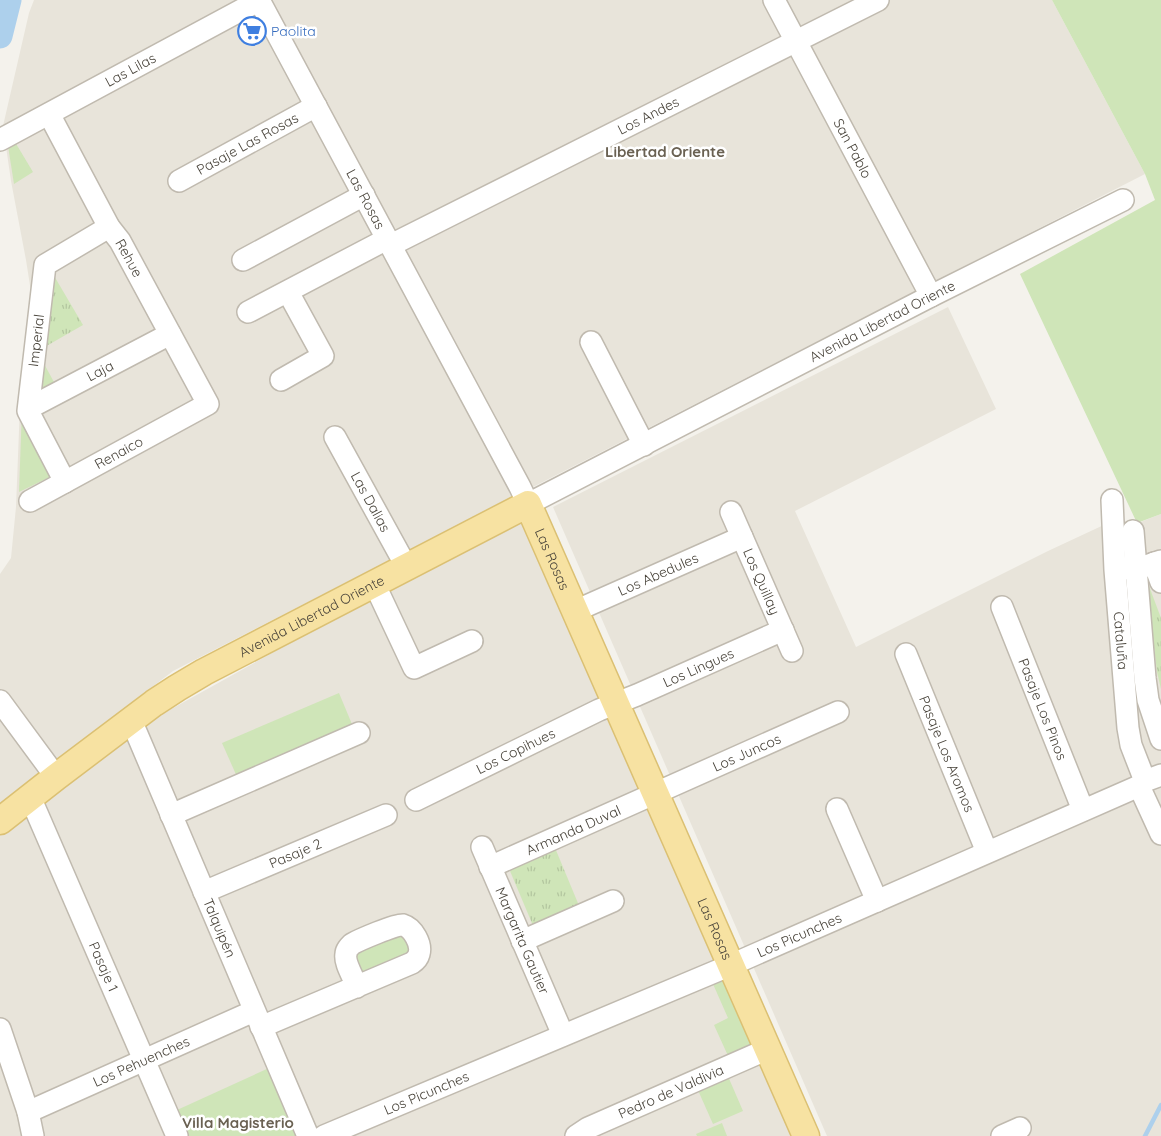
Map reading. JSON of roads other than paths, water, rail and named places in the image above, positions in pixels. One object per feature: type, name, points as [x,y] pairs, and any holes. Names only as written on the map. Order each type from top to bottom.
[{"type":"main road","name":"Avenida Libertad Oriente","points":[[0,821],[130,720],[177,688],[406,566],[528,504]]},
{"type":"main road","name":"Las Rosas","points":[[528,504],[768,1049],[801,1135]]},
{"type":"street","name":"Las Rosas","points":[[259,0],[528,504]]},
{"type":"street","name":"Las Lilas","points":[[0,140],[259,0]]},
{"type":"street","name":"San Pablo","points":[[774,0],[931,296]]},
{"type":"street","name":"Los Andes","points":[[248,312],[878,0]]},
{"type":"street","name":"Pasaje Las Rosas","points":[[179,181],[316,106]]},
{"type":"street","name":"Rehue","points":[[48,114],[109,227],[120,241],[208,404]]},
{"type":"street","points":[[243,260],[364,195]]},
{"type":"street","name":"Avenida Libertad Oriente","points":[[528,504],[931,296],[1122,200]]},
{"type":"street","name":"Imperial","points":[[65,482],[28,411],[45,264],[109,227]]},
{"type":"street","points":[[281,380],[323,356],[288,292]]},
{"type":"street","name":"Laja","points":[[29,408],[170,334]]},
{"type":"street","points":[[591,342],[644,445]]},
{"type":"street","name":"Renaico","points":[[30,501],[208,404]]},
{"type":"street","name":"Las Dalias","points":[[335,436],[406,566]]},
{"type":"street","name":"Cataluña","points":[[1112,500],[1145,569],[1128,728],[1131,745],[1148,780],[1161,834]]},
{"type":"street","name":"Los Quillay","points":[[731,512],[792,651]]},
{"type":"street","name":"Cataluña","points":[[1133,531],[1145,569],[1145,678],[1148,700],[1161,739]]},
{"type":"street","name":"Los Abedules","points":[[575,611],[742,537]]},
{"type":"street","points":[[374,583],[414,668],[472,641]]},
{"type":"street","name":"Pasaje Los Pinos","points":[[1002,607],[1083,810]]},
{"type":"street","name":"Los Lingues","points":[[616,703],[783,630]]},
{"type":"street","name":"Pasaje Los Aromos","points":[[906,654],[987,852]]},
{"type":"street","points":[[0,701],[56,777]]},
{"type":"street","name":"Los Copihues","points":[[416,800],[616,703]]},
{"type":"street","name":"Los Juncos","points":[[655,793],[838,712]]},
{"type":"street","name":"Talquipén","points":[[130,720],[308,1136]]},
{"type":"street","points":[[171,815],[359,733]]},
{"type":"street","name":"Los Picunches","points":[[324,1136],[347,1132],[563,1035],[731,965],[1148,780]]},
{"type":"street","name":"Armanda Duval","points":[[490,867],[655,793]]},
{"type":"street","name":"Pasaje 1","points":[[30,797],[177,1136]]},
{"type":"street","points":[[837,808],[877,900]]},
{"type":"street","name":"Pasaje 2","points":[[204,892],[386,815]]},
{"type":"street","name":"Margarita Gautier","points":[[482,847],[563,1035]]},
{"type":"street","points":[[522,942],[613,902]]},
{"type":"street","name":"Los Pehuenches","points":[[28,1112],[144,1060],[258,1019],[357,987]]},
{"type":"street","points":[[0,1029],[28,1112],[34,1136]]},
{"type":"street","name":"Pedro de Valdivia","points":[[576,1136],[588,1128],[768,1049]]},
{"type":"waterway","points":[[0,36],[9,0]]},
{"type":"waterway","points":[[1145,1136],[1161,1105]]},
{"type":"place","name":"Paolita","points":[[252,31]]},
{"type":"district","name":"Libertad Oriente","points":[[665,152]]},
{"type":"district","name":"Villa Magisterio","points":[[238,1123]]}]
